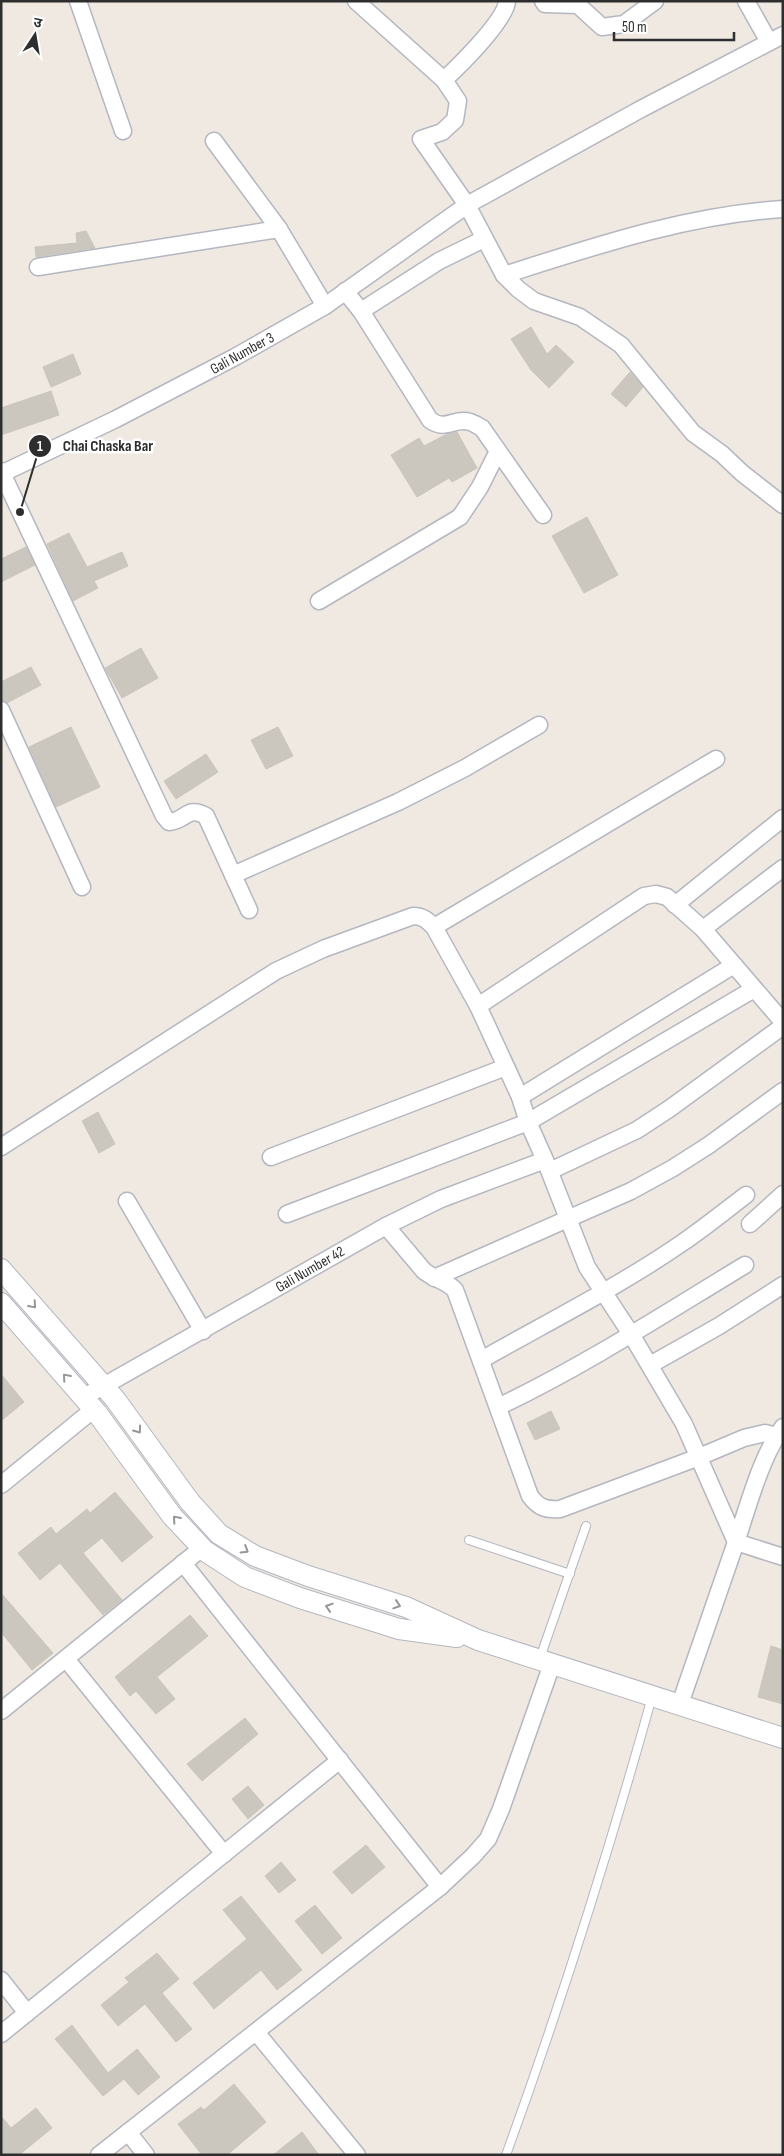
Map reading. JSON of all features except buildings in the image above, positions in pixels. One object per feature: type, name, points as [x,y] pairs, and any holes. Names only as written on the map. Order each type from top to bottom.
[{"type":"street","points":[[78,1],[123,131]]},
{"type":"street","points":[[356,1],[444,80],[458,101],[455,120],[442,132],[421,139],[467,205],[504,275],[534,301],[580,317],[622,345],[694,433],[783,505]]},
{"type":"street","points":[[444,80],[459,66],[504,14],[508,1]]},
{"type":"street","points":[[543,1],[545,4],[578,5],[602,27],[624,24],[655,1]]},
{"type":"street","points":[[746,1],[776,39]]},
{"type":"street","name":"Gali Number 3","points":[[2,473],[116,419],[201,375],[325,306],[467,205],[641,109],[776,39]]},
{"type":"street","points":[[214,141],[279,229],[325,306]]},
{"type":"street","points":[[504,275],[612,241],[683,223],[756,211],[783,209]]},
{"type":"street","points":[[38,267],[279,229]]},
{"type":"street","points":[[361,311],[439,261],[484,239]]},
{"type":"street","points":[[345,291],[361,311],[430,420],[436,425],[443,426],[457,421],[470,422],[482,428],[543,514]]},
{"type":"street","points":[[319,601],[460,517],[480,486],[498,451]]},
{"type":"street","points":[[2,473],[164,816],[169,822],[174,822],[190,812],[198,812],[206,816],[249,910]]},
{"type":"street","points":[[1,710],[82,887]]},
{"type":"street","points":[[233,875],[398,802],[466,768],[539,725]]},
{"type":"street","points":[[434,927],[716,759]]},
{"type":"street","points":[[675,905],[783,818]]},
{"type":"street","points":[[703,929],[783,868]]},
{"type":"street","points":[[478,1006],[644,896],[656,894],[667,897],[703,929],[783,1024]]},
{"type":"street","points":[[1,1147],[276,971],[323,949],[413,916],[420,916],[434,927],[478,1006],[520,1097],[528,1122],[587,1267],[631,1334],[684,1424],[736,1542],[783,1556]]},
{"type":"street","points":[[520,1097],[734,965]]},
{"type":"street","points":[[287,1214],[528,1122],[754,988]]},
{"type":"street","name":"Gali Number 42","points":[[1,1485],[105,1386],[386,1226],[441,1199],[547,1165],[645,1125],[783,1024]]},
{"type":"street","points":[[271,1157],[506,1066]]},
{"type":"street","points":[[434,1278],[631,1191],[673,1168],[709,1145],[783,1091]]},
{"type":"street","points":[[481,1360],[602,1292],[683,1243],[746,1194]]},
{"type":"street","points":[[750,1224],[783,1194]]},
{"type":"street","points":[[127,1201],[203,1331]]},
{"type":"street","points":[[386,1226],[424,1271],[434,1278],[450,1284],[455,1290],[530,1496],[536,1505],[548,1510],[560,1509],[755,1434],[780,1431]]},
{"type":"street","points":[[498,1407],[565,1374],[745,1265]]},
{"type":"street","points":[[1,1269],[105,1386],[190,1502],[220,1534],[255,1556],[308,1576],[406,1607],[478,1640],[783,1738]]},
{"type":"street","points":[[650,1365],[719,1326],[783,1285]]},
{"type":"street","points":[[1,1303],[89,1403],[172,1516],[202,1548],[245,1577],[300,1598],[399,1629],[478,1640]]},
{"type":"street","points":[[680,1704],[758,1481],[780,1431]]},
{"type":"street","points":[[1,1711],[202,1548]]},
{"type":"street","points":[[184,1563],[440,1887]]},
{"type":"street","points":[[66,1659],[224,1854]]},
{"type":"street","points":[[99,2155],[440,1887],[473,1856],[488,1839],[501,1809],[546,1662]]},
{"type":"street","points":[[1,2034],[340,1760]]},
{"type":"street","points":[[1,1980],[28,2013]]},
{"type":"street","points":[[256,2032],[357,2155]]},
{"type":"street","points":[[128,2132],[146,2155]]},
{"type":"lane","points":[[546,1662],[570,1574],[586,1526]]},
{"type":"lane","points":[[469,1540],[570,1574]]},
{"type":"lane","points":[[506,2155],[569,1977],[652,1696]]},
{"type":"place","name":"Chai Chaska Bar","points":[[20,512]]}]
